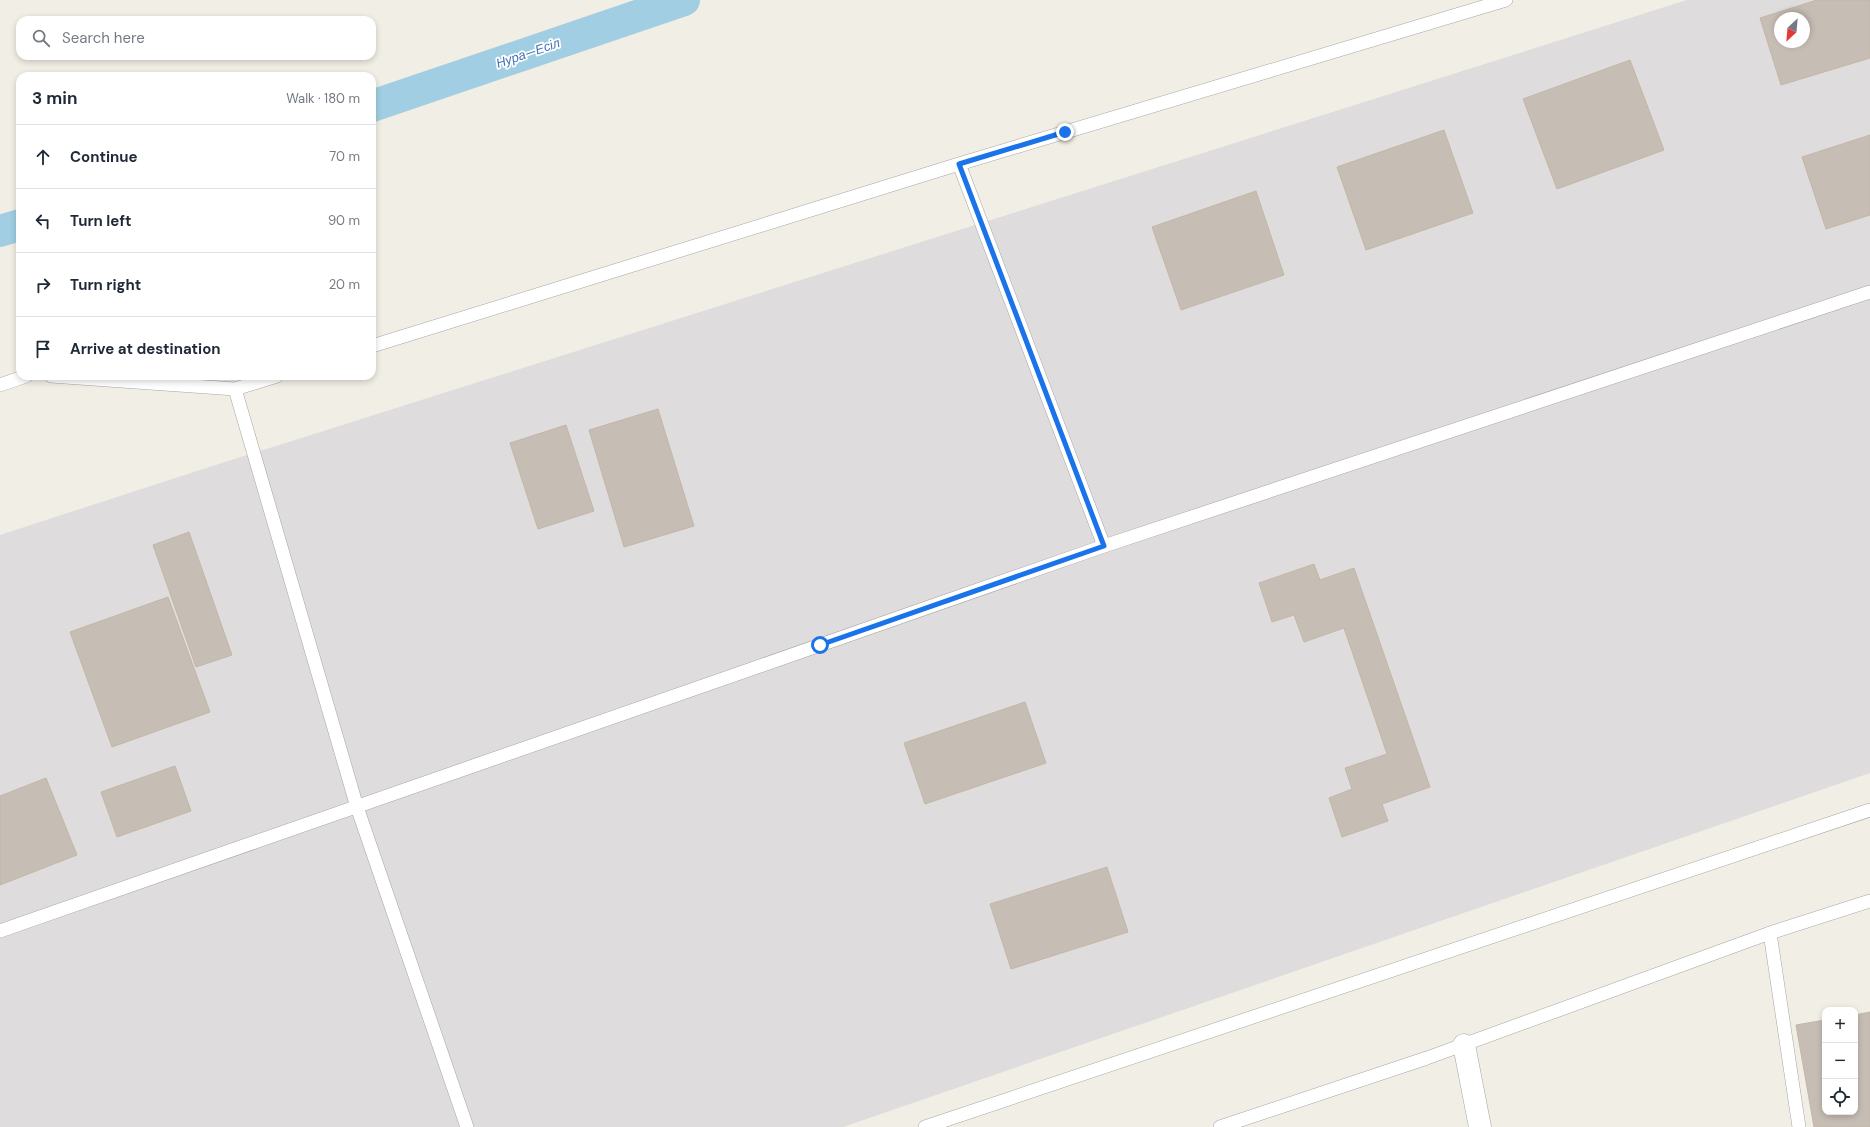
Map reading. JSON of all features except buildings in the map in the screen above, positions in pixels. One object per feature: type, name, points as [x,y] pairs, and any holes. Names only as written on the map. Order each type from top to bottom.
[{"type":"street","points":[[1464,1045],[1480,1127]]},
{"type":"lane","points":[[376,345],[959,164],[1506,0]]},
{"type":"lane","points":[[959,164],[1104,546]]},
{"type":"lane","points":[[0,931],[1104,546],[1870,292]]},
{"type":"lane","points":[[0,385],[16,379]]},
{"type":"lane","points":[[108,380],[235,389],[264,380]]},
{"type":"lane","points":[[235,389],[357,807],[468,1127]]},
{"type":"lane","points":[[925,1127],[1870,810]]},
{"type":"lane","points":[[1220,1127],[1464,1045],[1770,933],[1870,901]]},
{"type":"lane","points":[[1770,933],[1799,1127]]},
{"type":"shaded area","points":[[1687,0],[1870,0],[1870,773],[843,1127],[0,1127],[0,535],[200,470]]},
{"type":"waterway","name":"Нура—Есіл","points":[[376,105],[684,0]]},
{"type":"waterway","name":"Нура—Есіл","points":[[0,231],[16,226]]},
{"type":"route","points":[[820,645],[1104,546],[959,164],[1065,132]]}]
